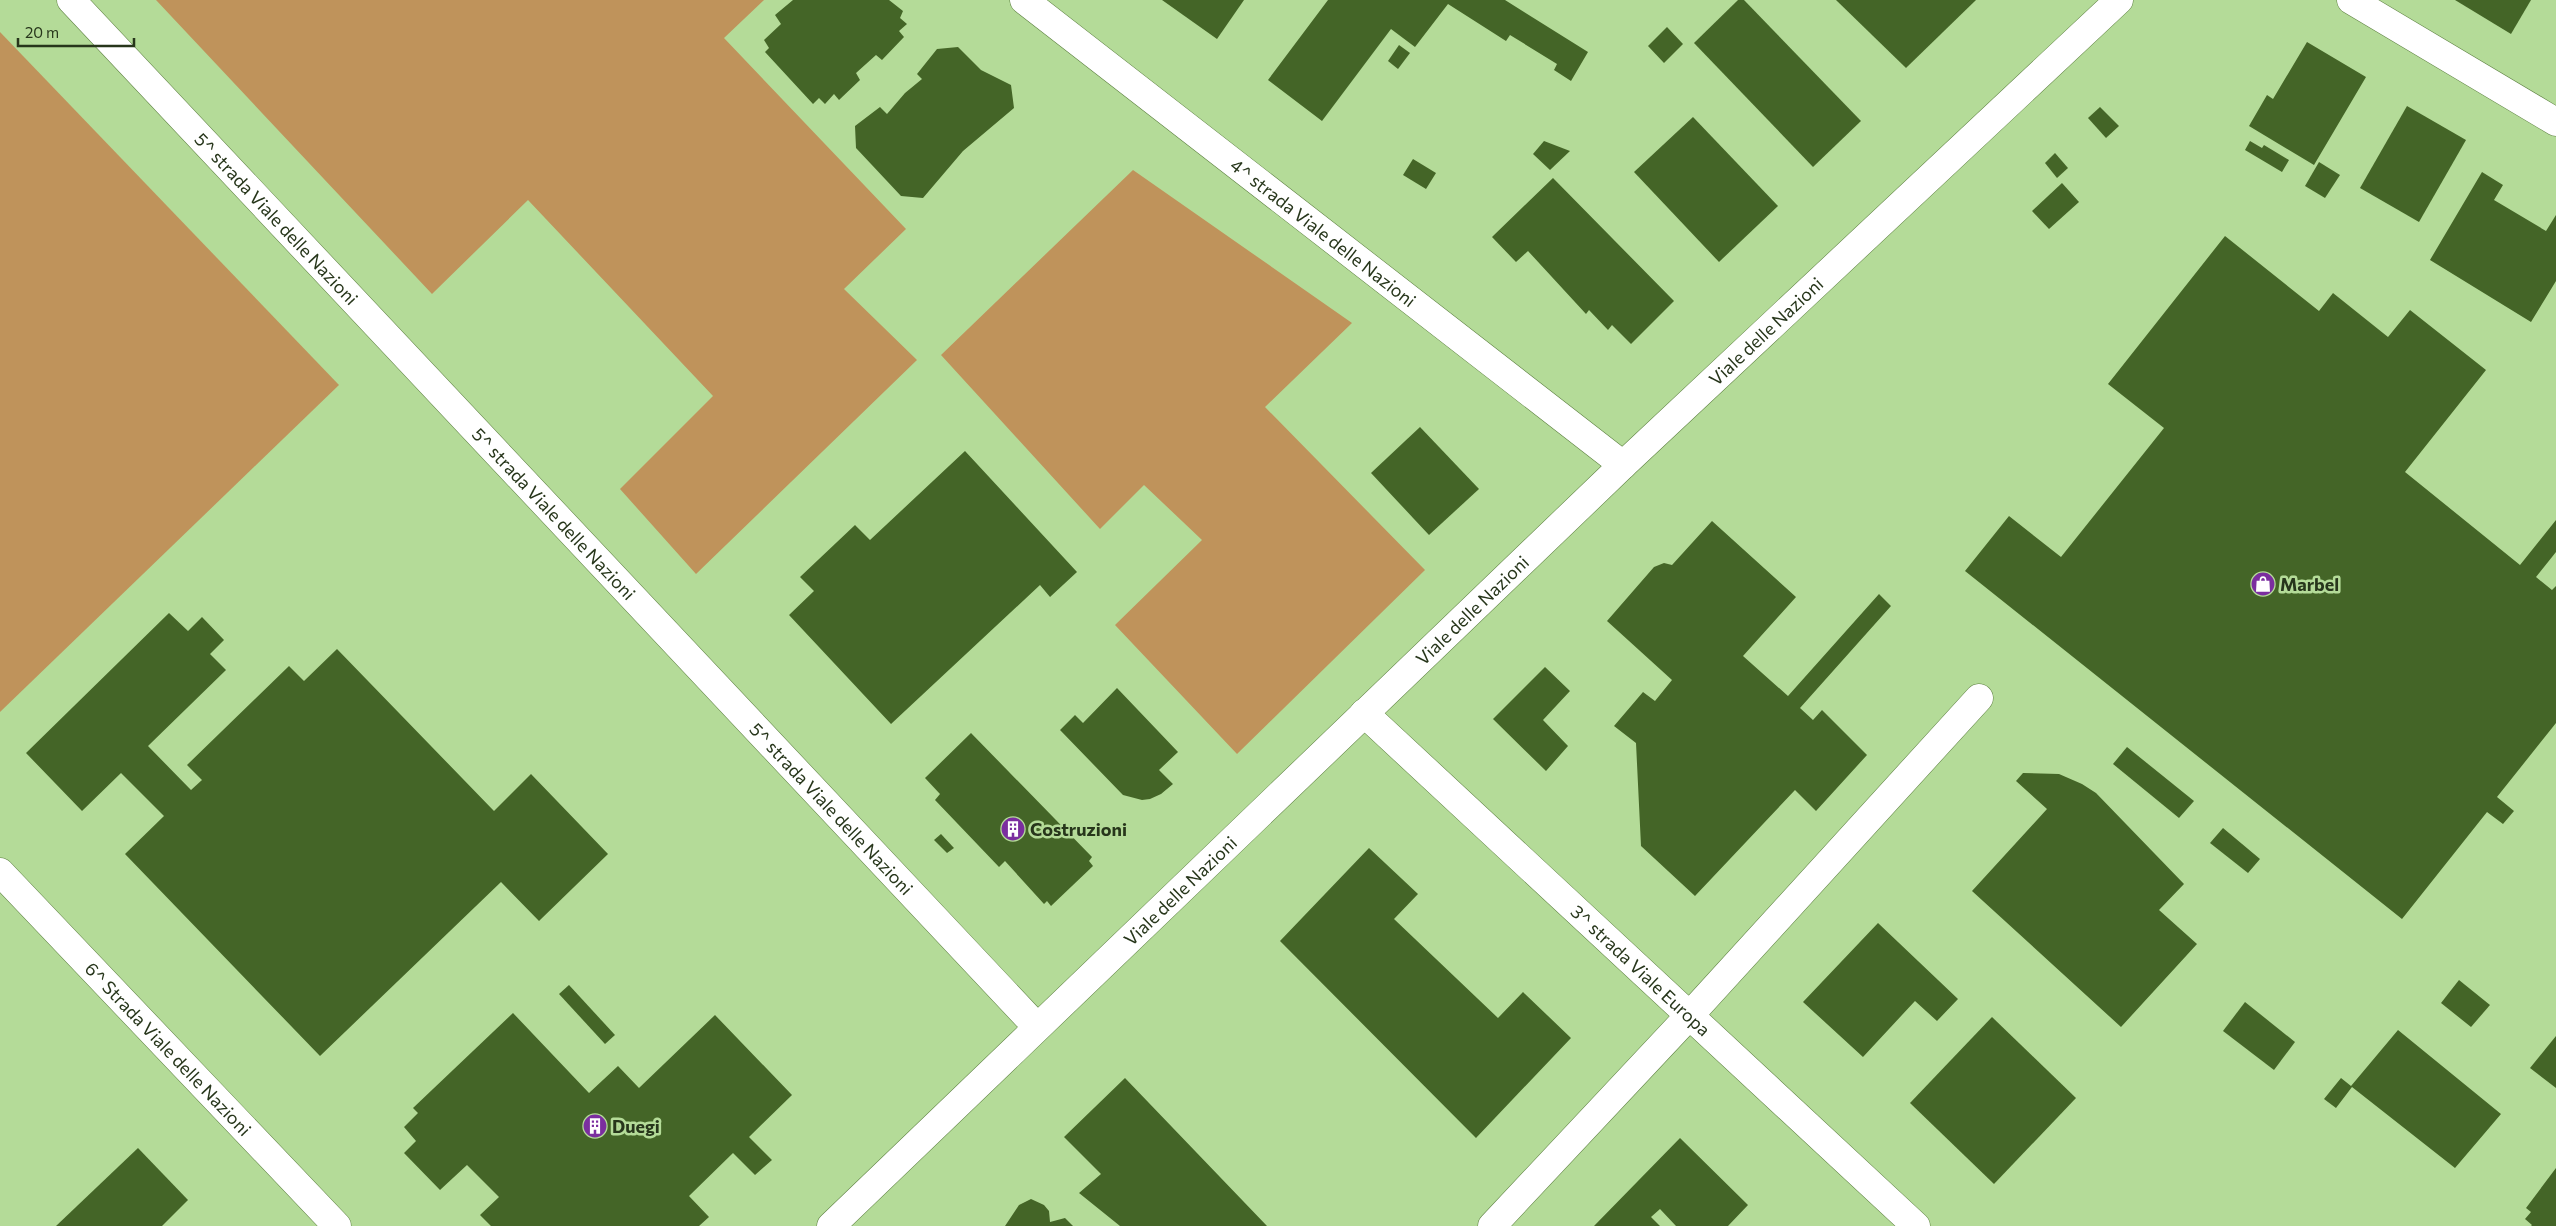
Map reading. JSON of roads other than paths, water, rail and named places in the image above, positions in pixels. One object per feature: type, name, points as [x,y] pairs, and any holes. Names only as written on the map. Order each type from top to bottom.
[{"type":"street","name":"5^ strada Viale delle Nazioni","points":[[71,0],[1037,1027]]},
{"type":"street","name":"Viale delle Nazioni","points":[[831,1226],[1623,465],[2119,0]]},
{"type":"street","points":[[2351,0],[2556,122]]},
{"type":"street","name":"4^ strada Viale delle Nazioni","points":[[1031,2],[1623,465]]},
{"type":"street","points":[[1492,1226],[1690,1016],[1979,698]]},
{"type":"street","name":"3^ strada Viale Europa","points":[[1364,713],[1916,1226]]},
{"type":"street","name":"6^ Strada Viale delle Nazioni","points":[[0,872],[337,1226]]},
{"type":"place","name":"Marbel","points":[[2263,584]]},
{"type":"place","name":"Costruzioni","points":[[1013,829]]},
{"type":"place","name":"Duegi","points":[[595,1126]]}]
